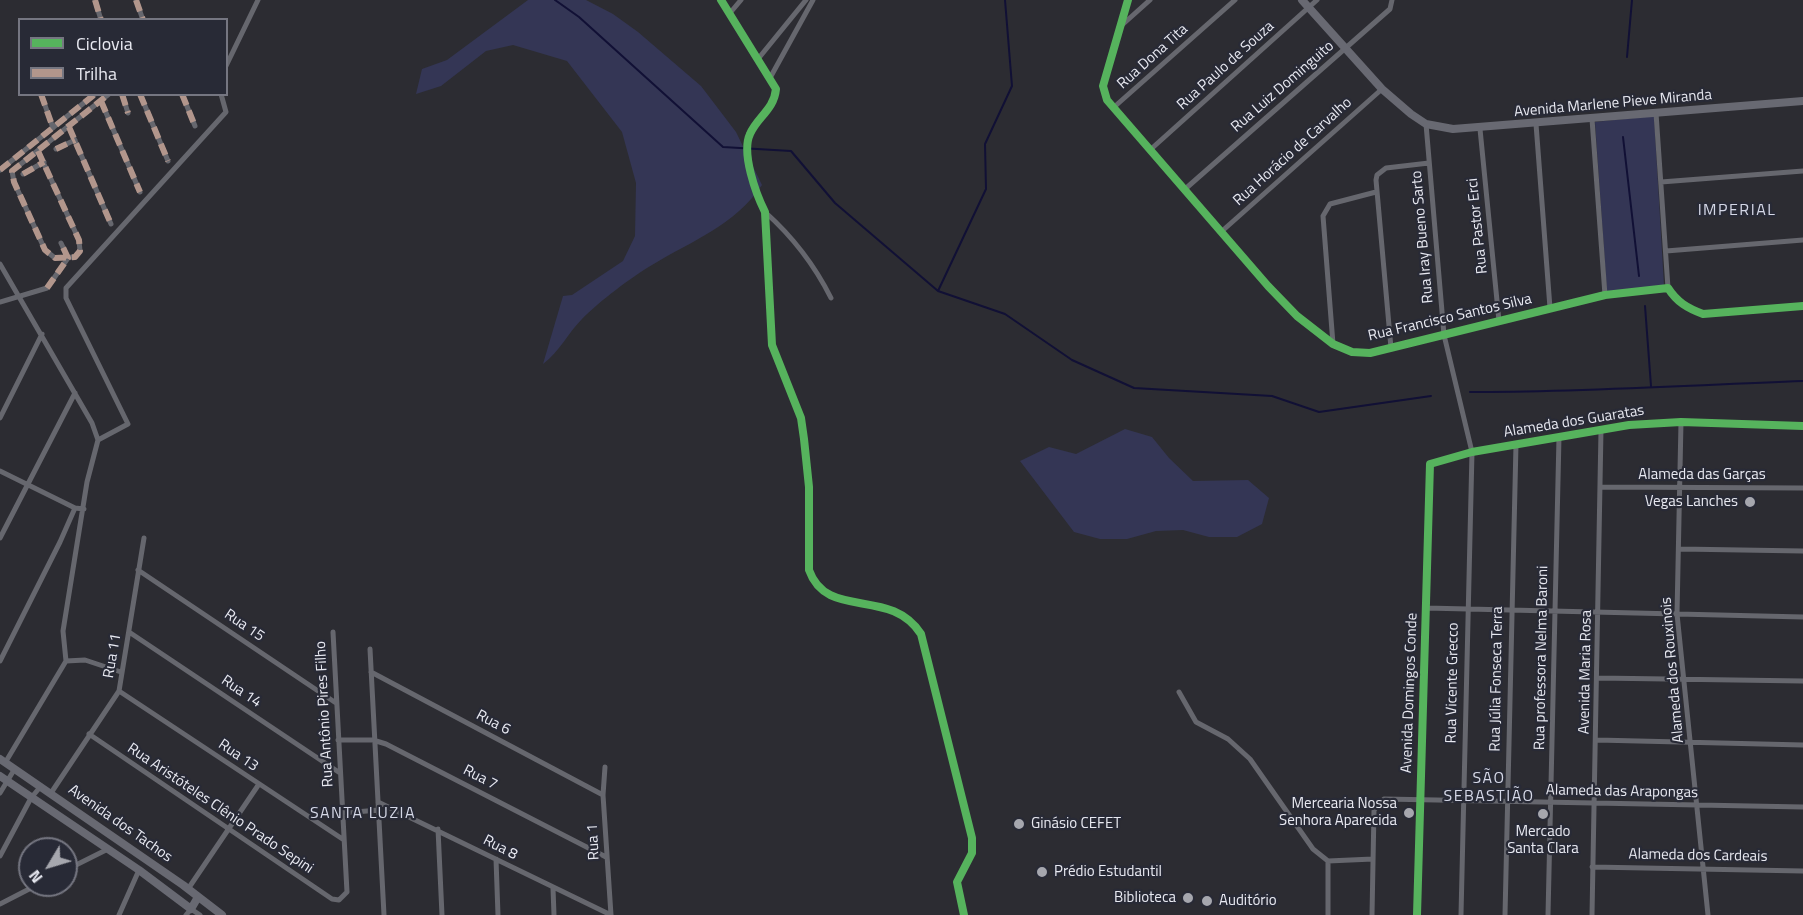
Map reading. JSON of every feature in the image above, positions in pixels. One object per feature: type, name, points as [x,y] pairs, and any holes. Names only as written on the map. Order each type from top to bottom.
[{"type":"street","points":[[95,0],[100,18]]},
{"type":"street","points":[[136,0],[142,18]]},
{"type":"street","points":[[228,62],[258,0]]},
{"type":"street","points":[[721,0],[770,78],[776,93],[767,114],[750,132],[747,143],[758,198],[765,212],[802,250],[817,270],[831,298]]},
{"type":"street","points":[[730,13],[741,0]]},
{"type":"street","points":[[758,59],[806,0]]},
{"type":"street","points":[[770,78],[813,0]]},
{"type":"street","points":[[1121,26],[1128,0]]},
{"type":"street","points":[[1121,26],[1150,0]]},
{"type":"street","name":"Rua Dona Tita","points":[[1113,108],[1235,0]]},
{"type":"street","points":[[1302,0],[1382,89],[1426,124]]},
{"type":"street","name":"Rua Paulo de Souza","points":[[1150,150],[1317,0]]},
{"type":"street","name":"Rua Luiz Dominguito","points":[[1184,190],[1390,9],[1392,0]]},
{"type":"street","name":"Rua Francisco Santos Silva","points":[[1121,26],[1103,86],[1104,96],[1184,190],[1297,316],[1333,344],[1352,352],[1370,353],[1605,295],[1668,288]]},
{"type":"street","name":"Rua Horácio de Carvalho","points":[[1221,232],[1382,89]]},
{"type":"street","points":[[42,96],[53,129]]},
{"type":"street","points":[[83,96],[85,102]]},
{"type":"street","points":[[0,170],[92,96]]},
{"type":"street","points":[[38,151],[81,247],[78,255],[55,258],[45,250],[12,177],[12,171],[107,96]]},
{"type":"street","points":[[123,96],[128,113]]},
{"type":"street","points":[[141,96],[168,161]]},
{"type":"street","points":[[183,96],[195,126]]},
{"type":"street","points":[[98,440],[128,424],[66,298],[66,288],[226,112],[222,96]]},
{"type":"street","points":[[101,101],[140,192]]},
{"type":"street","name":"Avenida Marlene Pieve Miranda","points":[[1426,124],[1453,129],[1480,129],[1803,101]]},
{"type":"street","points":[[1656,113],[1668,288],[1675,299],[1687,308],[1703,314],[1803,306]]},
{"type":"street","points":[[1592,119],[1605,295]]},
{"type":"street","name":"Rua Iray Bueno Sarto","points":[[1426,124],[1444,335],[1472,452]]},
{"type":"street","points":[[1536,124],[1550,308]]},
{"type":"street","points":[[69,127],[111,224]]},
{"type":"street","name":"Rua Pastor Erci","points":[[1480,129],[1499,321]]},
{"type":"street","points":[[56,149],[75,140]]},
{"type":"street","points":[[23,174],[44,162]]},
{"type":"street","points":[[1391,348],[1376,192],[1377,175],[1381,171],[1429,164]]},
{"type":"street","points":[[1661,182],[1803,171]]},
{"type":"street","points":[[1333,344],[1323,216],[1330,204],[1376,192]]},
{"type":"street","points":[[765,212],[772,345],[801,418],[804,440],[809,487],[809,570],[822,592],[842,600],[888,608],[903,614],[921,633],[950,742],[973,846],[957,882],[964,915]]},
{"type":"street","points":[[1666,251],[1803,240]]},
{"type":"street","points":[[61,243],[68,258]]},
{"type":"street","points":[[0,302],[47,288],[68,258]]},
{"type":"street","points":[[0,264],[75,393],[98,440],[87,482],[63,631],[66,661],[2,761]]},
{"type":"street","points":[[0,418],[42,334]]},
{"type":"street","points":[[0,538],[75,393]]},
{"type":"street","name":"Alameda dos Guaratas","points":[[1428,472],[1434,462],[1472,452],[1629,425],[1681,422],[1803,426]]},
{"type":"street","name":"Alameda dos Rouxinois","points":[[1681,422],[1677,614],[1708,915]]},
{"type":"street","name":"Avenida Maria Rosa","points":[[1592,915],[1596,805],[1601,430]]},
{"type":"street","name":"Rua professora Nelma Baroni","points":[[1548,915],[1559,437]]},
{"type":"street","name":"Rua Júlia Fonseca Terra","points":[[1505,915],[1510,610],[1516,444]]},
{"type":"street","name":"Rua Vicente Grecco","points":[[1461,915],[1472,452]]},
{"type":"street","points":[[0,471],[75,508],[84,509]]},
{"type":"street","name":"Avenida Domingos Conde","points":[[1417,915],[1428,472]]},
{"type":"street","name":"Alameda das Garças","points":[[1601,487],[1803,488]]},
{"type":"street","points":[[0,661],[75,508]]},
{"type":"street","name":"Rua 11","points":[[51,793],[119,691],[144,538]]},
{"type":"street","points":[[60,542],[76,544]]},
{"type":"street","points":[[1680,549],[1803,551]]},
{"type":"street","name":"Rua 15","points":[[138,570],[336,703]]},
{"type":"street","points":[[1426,608],[1803,617]]},
{"type":"street","name":"Rua 14","points":[[129,632],[340,773]]},
{"type":"street","name":"Rua Antônio Pires Filho","points":[[333,632],[347,892],[339,900]]},
{"type":"street","points":[[370,649],[384,915]]},
{"type":"street","points":[[66,661],[85,660],[121,672]]},
{"type":"street","name":"Rua 6","points":[[371,672],[603,795]]},
{"type":"street","points":[[1598,678],[1803,681]]},
{"type":"street","name":"Rua 13","points":[[119,691],[344,840]]},
{"type":"street","points":[[1179,692],[1196,722],[1227,739],[1250,759],[1313,849],[1328,861],[1373,859],[1372,915]]},
{"type":"street","name":"Rua Aristóteles Clênio Prado Sepini","points":[[89,734],[228,830],[332,899],[339,900]]},
{"type":"street","name":"Rua 7","points":[[338,740],[373,740],[399,749],[606,857]]},
{"type":"street","points":[[1597,740],[1803,745]]},
{"type":"street","name":"Avenida dos Tachos","points":[[2,761],[41,786],[222,915]]},
{"type":"street","name":"Rua 1","points":[[605,767],[603,795],[611,915]]},
{"type":"street","points":[[0,793],[3,778],[14,770]]},
{"type":"street","name":"Avenida dos Tachos","points":[[3,778],[139,870],[188,912],[200,915]]},
{"type":"street","points":[[188,889],[259,784]]},
{"type":"street","points":[[0,856],[31,798],[41,786]]},
{"type":"street","name":"Alameda das Arapongas","points":[[1373,859],[1374,810],[1384,799],[1596,805],[1803,807]]},
{"type":"street","name":"Rua 8","points":[[378,802],[438,829],[611,915]]},
{"type":"street","points":[[343,813],[379,810]]},
{"type":"street","points":[[438,829],[442,915]]},
{"type":"street","points":[[78,864],[108,849]]},
{"type":"street","points":[[495,859],[498,915]]},
{"type":"street","points":[[1328,861],[1328,915]]},
{"type":"street","name":"Alameda dos Cardeais","points":[[1592,867],[1803,871]]},
{"type":"street","points":[[119,915],[139,870]]},
{"type":"street","points":[[553,888],[554,915]]},
{"type":"street","points":[[0,904],[18,895]]},
{"type":"street","points":[[188,912],[198,897]]},
{"type":"shaded area","points":[[528,0],[586,0],[613,14],[638,32],[701,86],[736,132],[762,185],[751,199],[726,222],[643,270],[606,297],[582,319],[543,364],[563,296],[572,295],[623,261],[635,236],[636,183],[622,132],[567,61],[513,45],[486,51],[441,86],[416,94],[422,69],[447,60]]},
{"type":"shaded area","points":[[1654,116],[1664,286],[1607,292],[1595,122]]},
{"type":"shaded area","points":[[1125,429],[1152,437],[1169,458],[1193,481],[1248,480],[1269,498],[1262,524],[1237,537],[1209,537],[1183,530],[1156,531],[1127,539],[1100,539],[1074,532],[1020,461],[1049,447],[1076,454]]},
{"type":"waterway","points":[[555,0],[579,17],[723,147],[791,151],[835,203],[938,291],[1005,314],[1072,360],[1134,388],[1272,396],[1319,412],[1431,396]]},
{"type":"waterway","points":[[938,291],[986,189],[985,144],[1012,86],[1005,0]]},
{"type":"waterway","points":[[1627,57],[1632,0]]},
{"type":"waterway","points":[[1623,137],[1639,276]]},
{"type":"waterway","points":[[1645,306],[1651,386]]},
{"type":"waterway","points":[[1470,392],[1595,390],[1803,381]]},
{"type":"marked path","points":[[95,0],[100,18]]},
{"type":"marked path","points":[[136,0],[142,18]]},
{"type":"marked path","points":[[42,96],[53,128]]},
{"type":"marked path","points":[[0,170],[92,96]]},
{"type":"marked path","points":[[38,151],[79,240],[80,251],[75,257],[55,258],[45,250],[14,182],[12,171],[106,96]]},
{"type":"marked path","points":[[123,96],[128,113]]},
{"type":"marked path","points":[[141,96],[168,161]]},
{"type":"marked path","points":[[183,96],[195,126]]},
{"type":"marked path","points":[[101,101],[140,192]]},
{"type":"marked path","points":[[69,127],[111,224]]},
{"type":"marked path","points":[[56,149],[75,140]]},
{"type":"marked path","points":[[23,174],[44,162]]},
{"type":"marked path","points":[[47,288],[68,258],[61,243]]},
{"type":"cycle path","points":[[721,0],[776,89],[769,108],[750,134],[747,152],[754,184],[765,212],[772,345],[801,418],[809,487],[809,570],[818,585],[830,595],[893,611],[908,620],[921,634],[972,838],[972,853],[957,882],[964,915]]},
{"type":"cycle path","points":[[1128,0],[1103,86],[1107,100],[1268,286],[1297,316],[1333,344],[1352,352],[1370,353],[1605,295],[1668,288],[1683,304],[1703,314],[1803,306]]},
{"type":"cycle path","points":[[1417,915],[1430,464],[1472,452],[1629,425],[1681,422],[1803,426]]},
{"type":"place","name":"Vegas Lanches","points":[[1750,502]]},
{"type":"place","name":"Mercearia Nossa Senhora Aparecida","points":[[1409,813]]},
{"type":"place","name":"Mercado Santa Clara","points":[[1543,814]]},
{"type":"place","name":"Ginásio CEFET","points":[[1019,824]]},
{"type":"place","name":"Prédio Estudantil","points":[[1042,872]]},
{"type":"place","name":"Biblioteca","points":[[1188,898]]},
{"type":"place","name":"Auditório","points":[[1207,901]]},
{"type":"district","name":"IMPERIAL","points":[[1737,211]]},
{"type":"district","name":"SÃO SEBASTIÃO","points":[[1489,788]]},
{"type":"district","name":"SANTA LUZIA","points":[[363,814]]}]
